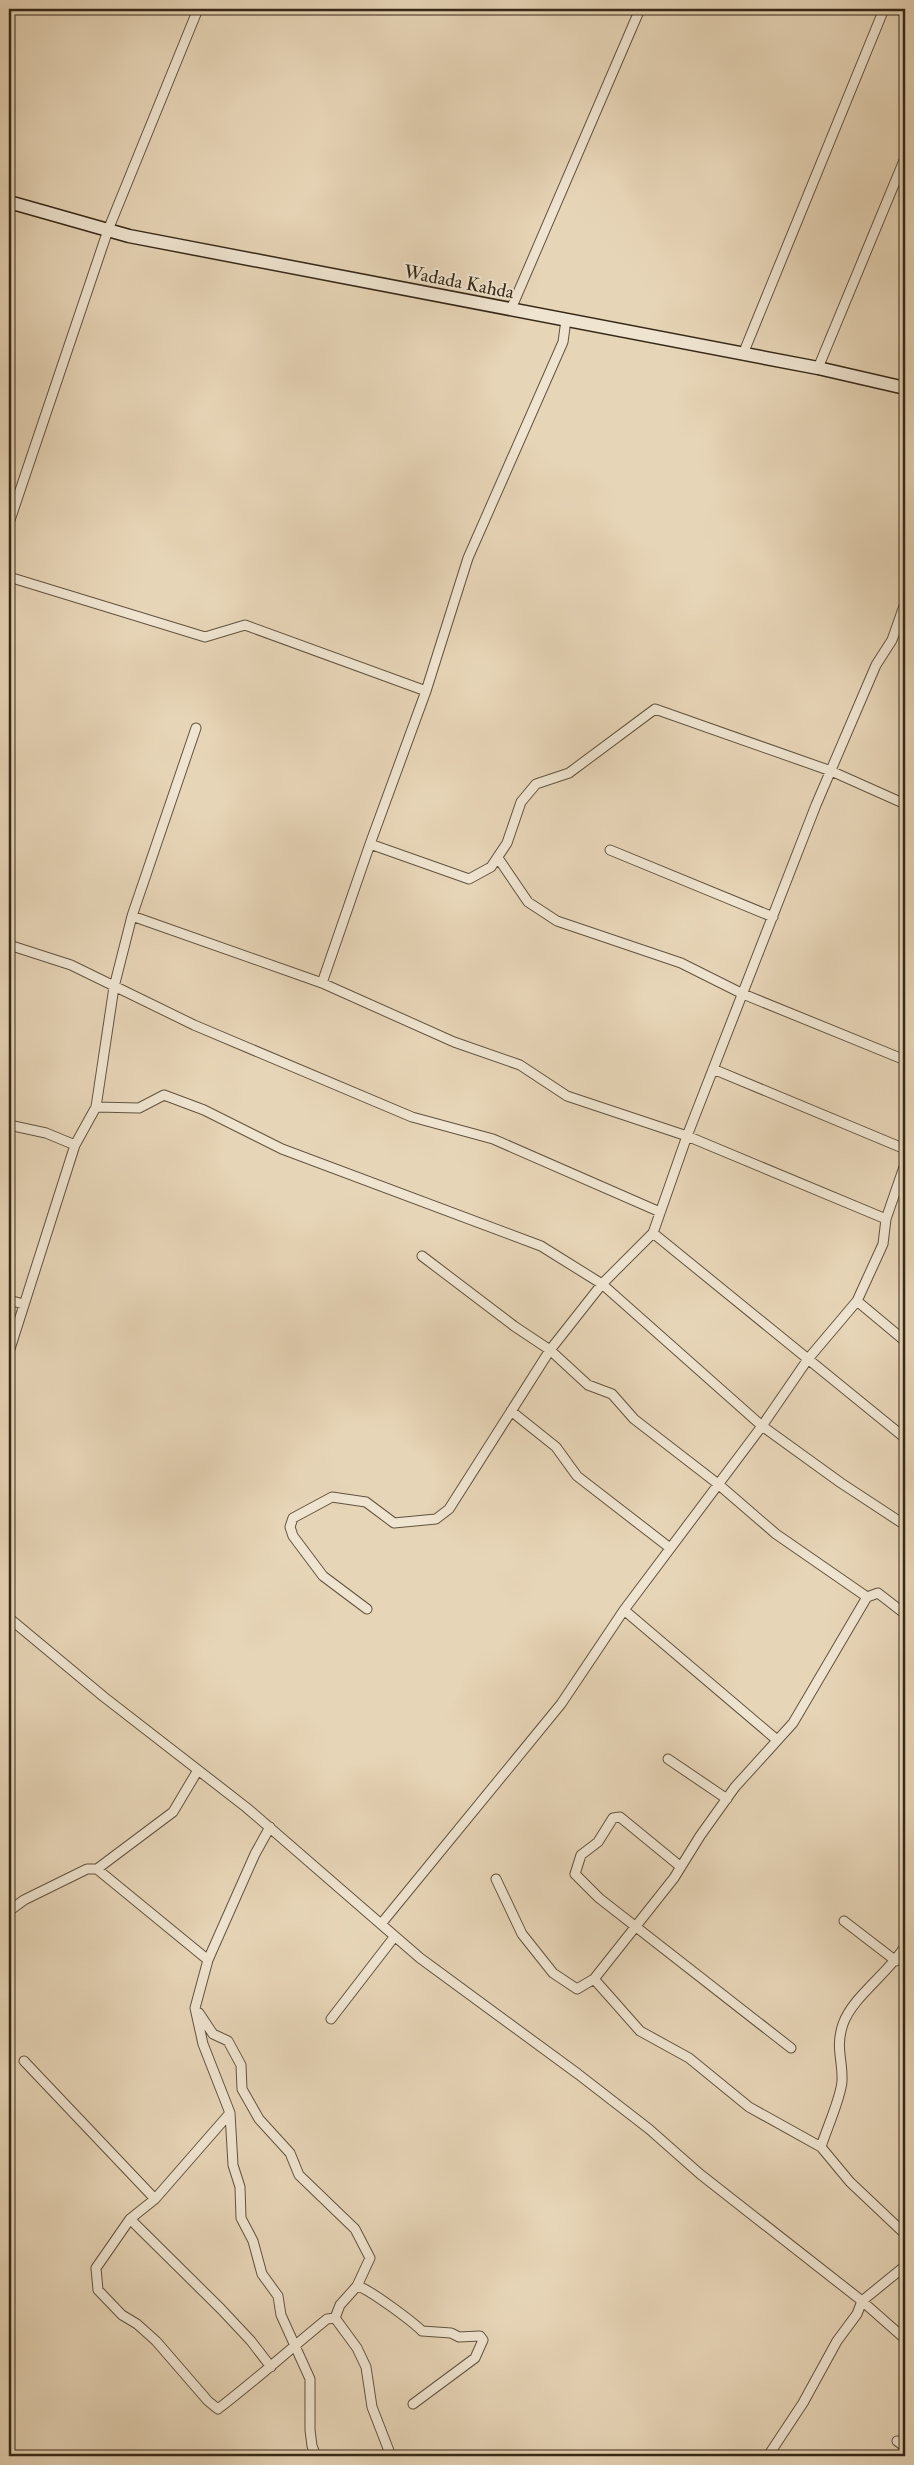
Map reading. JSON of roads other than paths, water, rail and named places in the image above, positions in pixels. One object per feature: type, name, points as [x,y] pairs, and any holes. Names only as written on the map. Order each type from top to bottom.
[{"type":"main road","name":"Wadada Kahda","points":[[9,202],[129,236],[818,368],[905,388]]},
{"type":"street","points":[[9,523],[108,230],[198,9]]},
{"type":"street","points":[[510,309],[640,9]]},
{"type":"street","points":[[743,354],[884,9]]},
{"type":"street","points":[[818,368],[905,158]]},
{"type":"street","points":[[322,983],[426,691],[468,558],[563,342],[566,320]]},
{"type":"street","points":[[9,577],[205,637],[245,625],[426,691]]},
{"type":"street","points":[[367,1608],[323,1576],[293,1536],[290,1527],[293,1518],[332,1497],[366,1502],[394,1523],[436,1519],[448,1509],[550,1350],[602,1284],[653,1233],[687,1136],[831,771],[876,665],[892,640],[905,603]]},
{"type":"street","points":[[370,844],[468,880],[491,867],[498,858],[507,843],[521,802],[536,784],[569,773],[656,709],[831,771],[905,804]]},
{"type":"street","points":[[9,1352],[75,1145],[96,1106],[114,987],[132,916],[196,728]]},
{"type":"street","points":[[610,850],[773,917]]},
{"type":"street","points":[[498,858],[528,902],[557,920],[681,963],[743,994],[905,1060]]},
{"type":"street","points":[[132,916],[322,983],[454,1042],[520,1065],[567,1096],[687,1136],[886,1220]]},
{"type":"street","points":[[9,945],[72,965],[194,1025],[412,1117],[493,1139],[660,1212]]},
{"type":"street","points":[[713,1069],[905,1149]]},
{"type":"street","points":[[96,1106],[139,1108],[164,1095],[204,1110],[282,1149],[542,1246],[602,1284],[762,1426],[841,1483],[905,1525]]},
{"type":"street","points":[[9,1125],[46,1133],[75,1145]]},
{"type":"street","points":[[381,1924],[561,1704],[624,1610],[762,1426],[808,1359],[857,1301],[883,1244],[886,1220],[905,1164]]},
{"type":"street","points":[[653,1233],[905,1438]]},
{"type":"street","points":[[422,1256],[514,1326],[550,1350],[588,1385],[612,1394],[634,1419],[718,1484],[776,1534],[867,1597]]},
{"type":"street","points":[[9,1300],[23,1304]]},
{"type":"street","points":[[857,1301],[905,1341]]},
{"type":"street","points":[[511,1410],[556,1447],[577,1476],[670,1548]]},
{"type":"street","points":[[496,1879],[522,1934],[553,1974],[577,1989],[594,1979],[681,1867],[727,1799],[793,1723],[867,1597],[878,1594],[905,1614]]},
{"type":"street","points":[[624,1610],[777,1740]]},
{"type":"street","points":[[9,1618],[104,1697],[270,1827],[420,1958],[578,2074],[649,2129],[700,2174],[862,2301],[905,2339]]},
{"type":"street","points":[[668,1759],[727,1799]]},
{"type":"street","points":[[9,1912],[24,1900],[87,1869],[97,1869],[173,1812],[198,1770]]},
{"type":"street","points":[[681,1867],[620,1816],[613,1818],[598,1842],[581,1855],[575,1874],[599,1898],[791,2048]]},
{"type":"street","points":[[270,1827],[255,1854],[208,1960],[195,2008],[203,2044],[230,2113],[233,2165],[240,2187],[241,2218],[253,2241],[262,2274],[278,2296],[281,2315],[310,2379],[310,2430],[312,2446],[316,2456]]},
{"type":"street","points":[[97,1869],[208,1960]]},
{"type":"street","points":[[844,1921],[896,1961]]},
{"type":"street","points":[[331,2019],[395,1936]]},
{"type":"street","points":[[821,2148],[842,2082],[838,2049],[844,2023],[858,2002],[896,1961],[905,1946]]},
{"type":"street","points":[[594,1979],[640,2031],[689,2058],[749,2107],[821,2148],[850,2182],[905,2234]]},
{"type":"street","points":[[195,2008],[213,2034],[228,2041],[241,2065],[242,2089],[259,2119],[290,2153],[299,2175],[355,2230],[370,2258],[358,2286],[340,2305],[335,2318]]},
{"type":"street","points":[[24,2061],[155,2199]]},
{"type":"street","points":[[230,2113],[155,2199],[130,2219],[96,2268],[98,2290],[122,2314],[138,2324],[156,2341],[208,2401],[218,2409],[327,2319],[335,2318]]},
{"type":"street","points":[[130,2219],[221,2309],[251,2341],[271,2367]]},
{"type":"street","points":[[768,2456],[804,2403],[837,2341],[857,2314],[862,2301],[905,2266]]},
{"type":"street","points":[[358,2286],[366,2288],[400,2315],[412,2321],[422,2331],[450,2333],[459,2337],[480,2336],[483,2340],[475,2358],[413,2404]]},
{"type":"street","points":[[335,2318],[357,2348],[366,2367],[372,2407],[390,2456]]},
{"type":"street","points":[[897,2441],[905,2447]]}]
